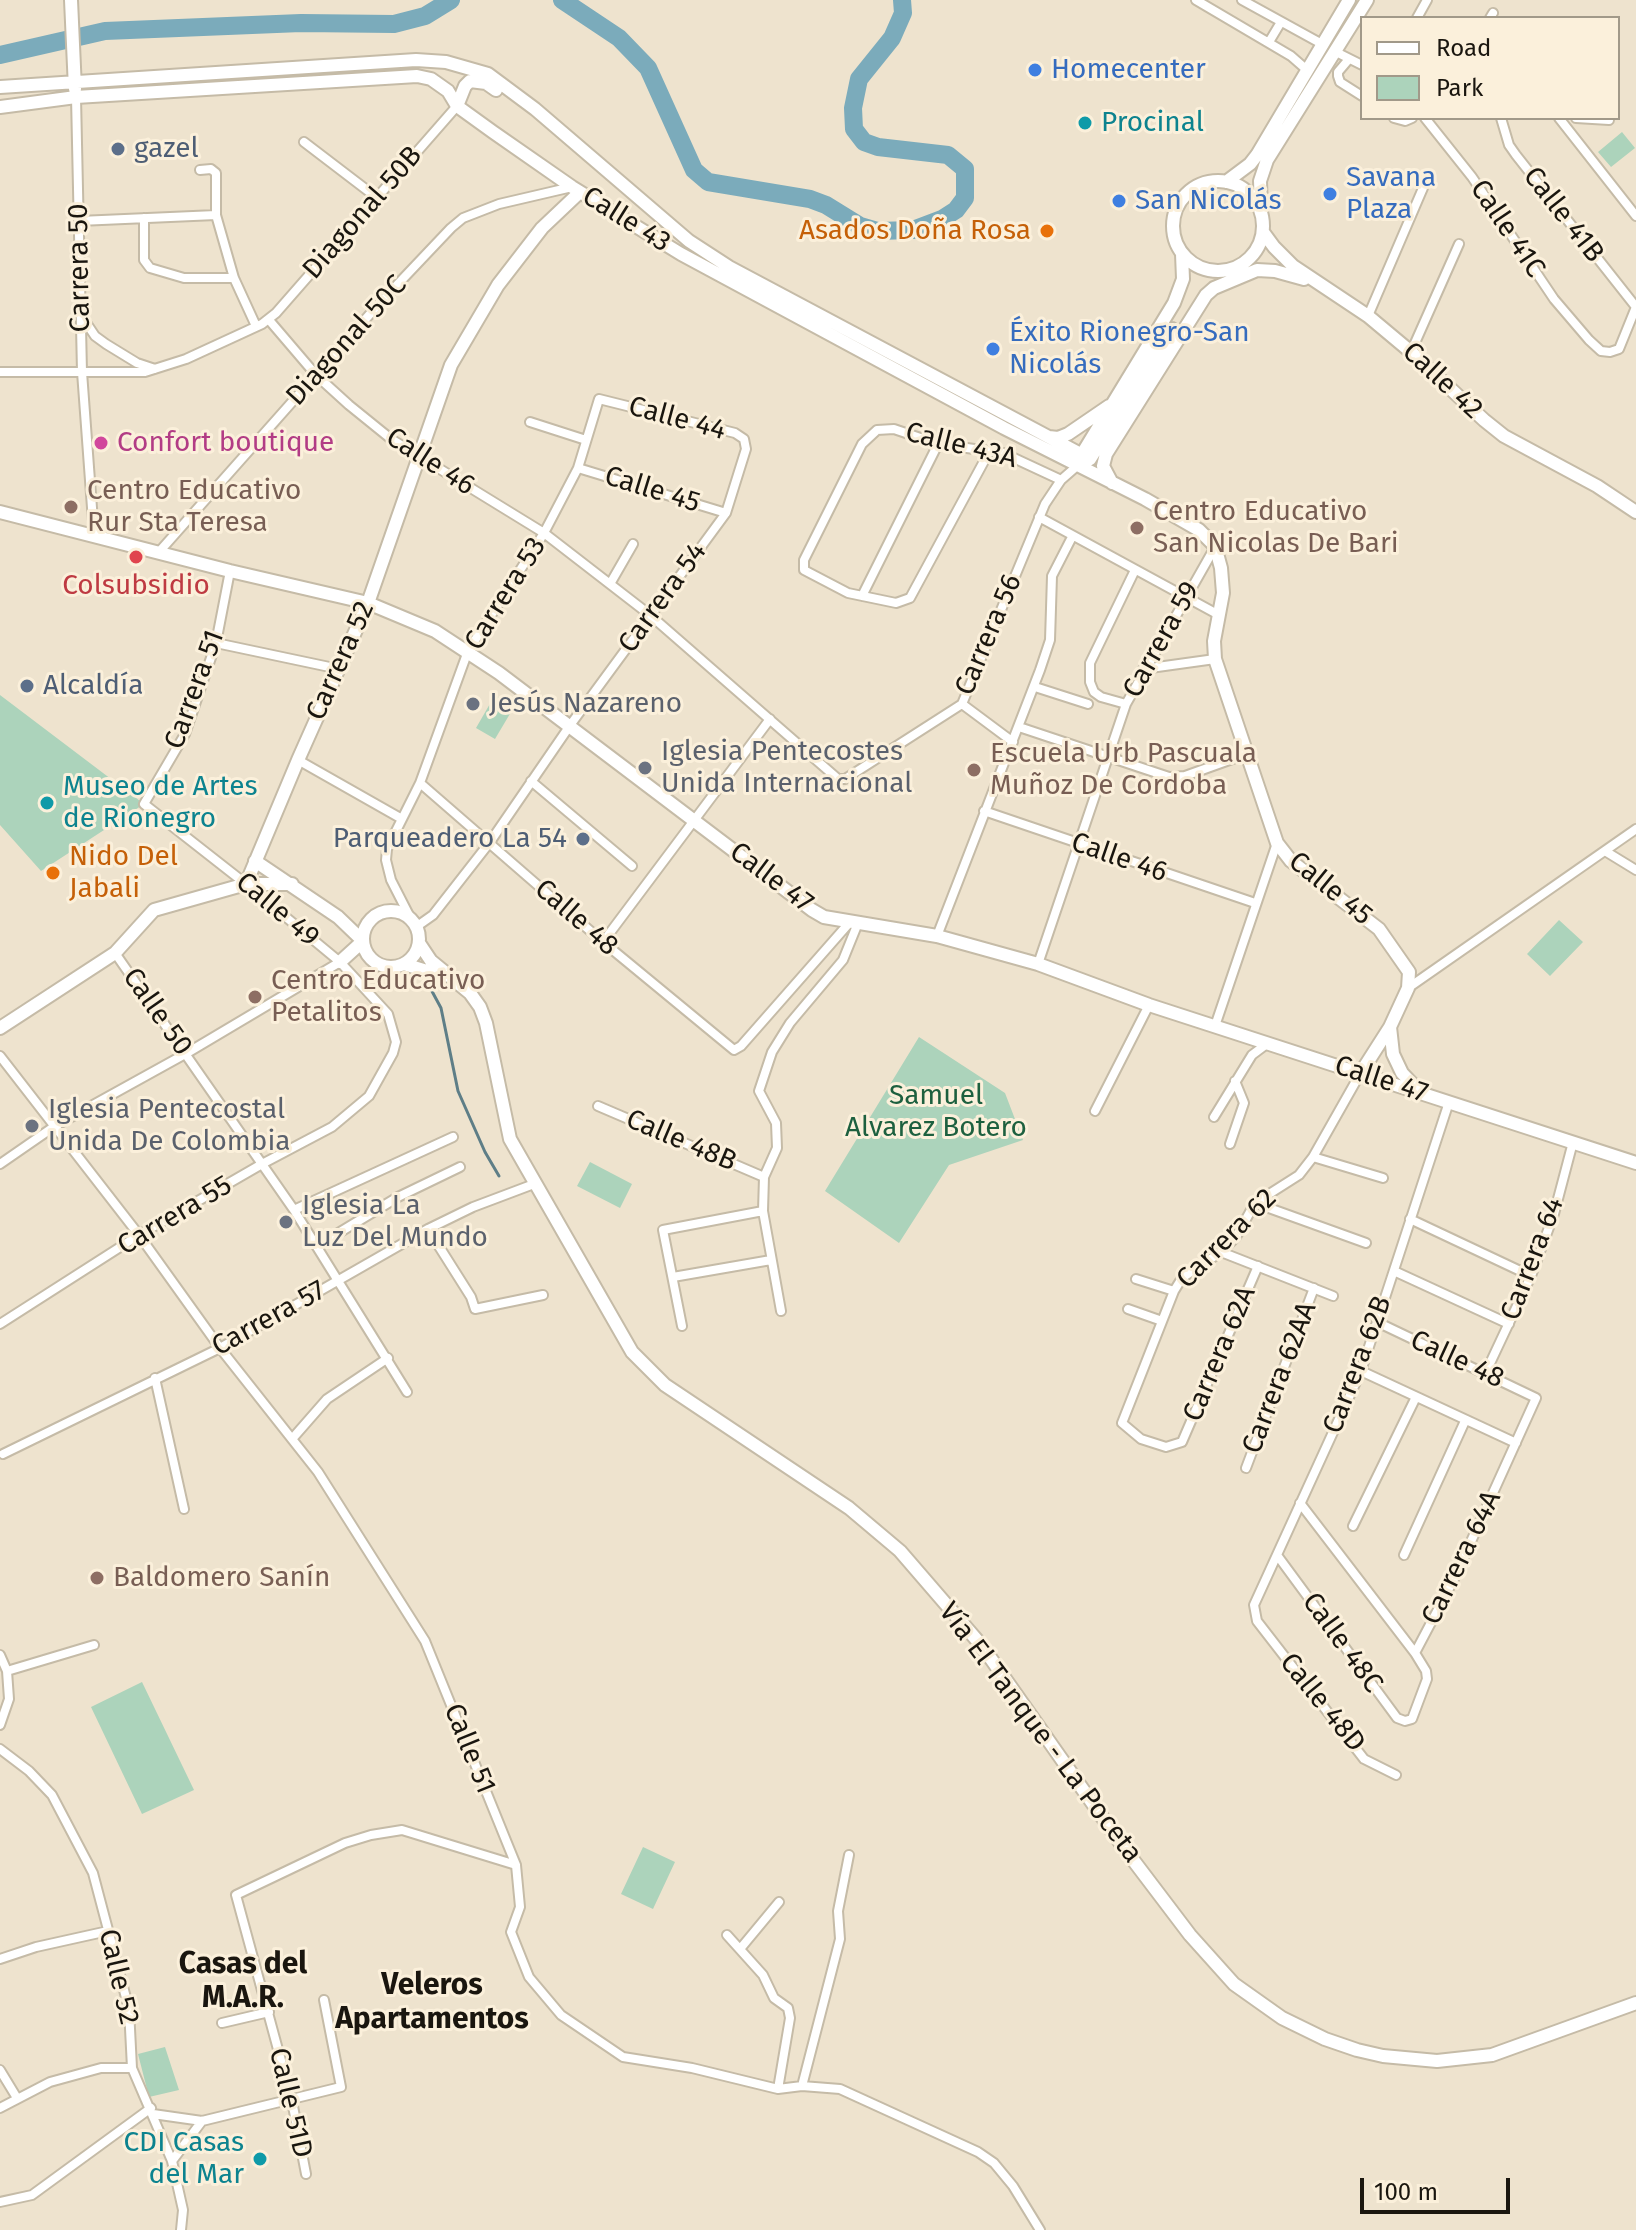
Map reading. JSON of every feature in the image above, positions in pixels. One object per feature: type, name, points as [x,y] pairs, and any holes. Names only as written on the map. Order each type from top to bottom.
[{"type":"street","points":[[1196,0],[1301,62],[1307,70]]},
{"type":"street","points":[[1242,0],[1322,44]]},
{"type":"street","points":[[1226,182],[1244,170],[1257,155],[1349,0]]},
{"type":"street","points":[[1261,212],[1245,190],[1226,182],[1205,183],[1192,189],[1175,212],[1175,241],[1182,254],[1200,268],[1234,269],[1252,257],[1263,232],[1260,181],[1267,160],[1367,0]]},
{"type":"street","name":"Carrera 50","points":[[70,4],[76,97],[82,372],[94,535]]},
{"type":"street","points":[[1269,42],[1281,22]]},
{"type":"street","points":[[1334,51],[1360,64]]},
{"type":"street","points":[[1349,59],[1338,76],[1340,82],[1360,95]]},
{"type":"street","name":"Calle 43","points":[[0,87],[416,60],[446,62],[488,74],[575,142],[689,241],[729,267],[1044,436],[1113,484],[1199,530],[1215,546]]},
{"type":"street","name":"Calle 43","points":[[0,107],[76,97],[417,76],[431,79],[442,85],[457,106],[576,190],[681,254],[1082,460]]},
{"type":"street","points":[[457,106],[470,81],[486,83],[562,139],[575,142]]},
{"type":"street","name":"Diagonal 50B","points":[[269,320],[457,106]]},
{"type":"street","name":"Calle 41C","points":[[1427,120],[1472,177],[1554,299],[1601,351],[1619,349],[1636,307]]},
{"type":"street","name":"Calle 41B","points":[[1502,120],[1509,145],[1516,155],[1636,307]]},
{"type":"street","points":[[1561,120],[1636,216]]},
{"type":"street","points":[[304,142],[376,197]]},
{"type":"street","points":[[200,170],[211,169],[216,173],[216,215],[234,278],[256,326]]},
{"type":"street","points":[[1368,316],[1423,188]]},
{"type":"street","name":"Diagonal 50C","points":[[159,552],[316,375],[463,218],[499,204],[576,190]]},
{"type":"street","name":"Carrera 52","points":[[246,884],[368,603],[451,365],[498,285],[576,190]]},
{"type":"street","points":[[596,201],[604,202],[637,220],[642,216],[642,201]]},
{"type":"street","points":[[79,221],[216,215]]},
{"type":"street","points":[[144,218],[144,260],[150,268],[184,278],[234,278]]},
{"type":"street","name":"Calle 42","points":[[1263,232],[1283,257],[1368,316],[1504,436],[1597,486],[1636,512]]},
{"type":"street","points":[[1411,352],[1459,244]]},
{"type":"street","name":"Carrera 56","points":[[1082,460],[1179,292],[1183,279],[1182,254]]},
{"type":"street","points":[[1113,484],[1103,466],[1106,454],[1206,295],[1214,288],[1257,270],[1275,271],[1315,282]]},
{"type":"street","name":"Carrera 56","points":[[821,766],[838,779],[845,779],[962,704],[1045,504],[1061,480],[1082,460],[1194,297],[1223,271]]},
{"type":"street","points":[[81,315],[95,336],[106,344],[137,363],[156,369]]},
{"type":"street","points":[[0,372],[145,372],[207,350],[269,320]]},
{"type":"street","name":"Calle 46","points":[[269,320],[316,375],[381,430],[544,533],[650,615],[821,766]]},
{"type":"street","name":"Carrera 53","points":[[415,926],[391,880],[387,849],[420,783],[468,651],[544,533],[578,468],[599,399]]},
{"type":"street","name":"Calle 44","points":[[599,399],[735,433],[744,439],[746,449]]},
{"type":"street","points":[[1044,436],[1058,438],[1068,434],[1114,402]]},
{"type":"street","points":[[530,422],[586,440]]},
{"type":"street","name":"Calle 43A","points":[[862,596],[848,593],[811,575],[804,570],[804,560],[862,444],[877,430],[886,428],[938,444],[1016,457],[1061,480]]},
{"type":"street","points":[[938,444],[862,596],[896,603],[910,598],[989,452]]},
{"type":"street","name":"Carrera 54","points":[[415,926],[433,915],[490,842],[569,726],[726,513],[746,449]]},
{"type":"street","name":"Calle 45","points":[[578,468],[726,513]]},
{"type":"street","name":"Calle 47","points":[[0,512],[368,603],[435,631],[468,651],[824,917],[851,925],[937,936],[1038,964],[1149,1005],[1636,1163]]},
{"type":"street","points":[[1039,517],[1219,615]]},
{"type":"street","points":[[937,936],[1035,687],[1050,640],[1052,576],[1072,537]]},
{"type":"street","points":[[610,584],[633,544]]},
{"type":"street","name":"Calle 45","points":[[1215,546],[1223,593],[1214,641],[1215,659],[1277,843],[1291,861],[1379,929],[1409,972]]},
{"type":"street","name":"Carrera 59","points":[[1038,964],[1126,704],[1215,546]]},
{"type":"street","points":[[1126,704],[1094,692],[1090,682],[1090,663],[1135,570]]},
{"type":"street","name":"Carrera 51","points":[[144,804],[185,734],[216,643],[230,571]]},
{"type":"street","points":[[216,643],[339,669]]},
{"type":"street","points":[[1143,669],[1215,659]]},
{"type":"street","points":[[1035,687],[1088,704]]},
{"type":"street","points":[[962,704],[1013,742]]},
{"type":"street","points":[[603,942],[770,719]]},
{"type":"street","points":[[1019,727],[1169,777],[1179,778],[1249,753]]},
{"type":"street","points":[[298,760],[402,819]]},
{"type":"street","points":[[531,781],[632,866]]},
{"type":"street","name":"Calle 48","points":[[420,783],[603,942],[734,1050],[851,925]]},
{"type":"street","name":"Calle 49","points":[[144,804],[340,962],[380,1004],[394,1029]]},
{"type":"street","name":"Calle 46","points":[[984,811],[1255,903]]},
{"type":"street","points":[[1408,988],[1636,829]]},
{"type":"street","points":[[1215,1026],[1277,843]]},
{"type":"street","points":[[1605,851],[1636,870]]},
{"type":"street","points":[[255,861],[338,917],[383,966],[404,964],[414,955],[419,943],[415,926],[403,915],[389,912],[369,922],[338,917]]},
{"type":"street","points":[[0,1028],[115,953],[154,910],[246,884],[292,884]]},
{"type":"street","points":[[0,1164],[55,1126],[187,1053],[365,947],[369,922]]},
{"type":"street","points":[[781,1311],[763,1211],[764,1177],[777,1148],[776,1123],[759,1091],[772,1052],[790,1023],[843,960],[852,942],[851,925]]},
{"type":"street","name":"Vía El Tanque - La Poceta","points":[[419,943],[431,961],[470,993],[480,1007],[486,1023],[506,1128],[516,1152],[624,1339],[646,1368],[677,1394],[872,1525],[915,1569],[982,1646],[1124,1848],[1190,1935],[1234,1984],[1282,2018],[1325,2039],[1383,2056],[1437,2061],[1492,2055],[1636,2003]]},
{"type":"street","name":"Calle 50","points":[[115,953],[294,1210],[407,1392]]},
{"type":"street","name":"Vía El Tanque - La Poceta","points":[[404,964],[449,978]]},
{"type":"street","points":[[1360,1074],[1390,1027],[1408,988],[1409,972],[1422,978]]},
{"type":"street","points":[[1095,1111],[1149,1005]]},
{"type":"street","points":[[1390,1027],[1393,1054],[1402,1073],[1421,1093]]},
{"type":"street","name":"Carrera 55","points":[[0,1324],[139,1235],[332,1127],[369,1096],[393,1053],[396,1042],[394,1029]]},
{"type":"street","points":[[1252,1055],[1253,1038]]},
{"type":"street","points":[[1214,1117],[1252,1055],[1268,1043]]},
{"type":"street","name":"Calle 51","points":[[0,1056],[139,1235],[220,1348],[318,1472],[425,1641],[516,1865],[520,1907],[511,1932],[529,1977],[561,2015],[623,2057],[692,2068],[778,2089],[802,2086],[840,2089],[978,2152],[994,2163],[1013,2186],[1040,2230]]},
{"type":"street","name":"Carrera 62","points":[[1122,1423],[1174,1291],[1182,1278],[1221,1252],[1236,1237],[1255,1203],[1299,1175],[1313,1157],[1360,1074]]},
{"type":"street","points":[[1230,1144],[1244,1103],[1235,1081]]},
{"type":"street","name":"Carrera 62B","points":[[1257,1621],[1254,1605],[1361,1371],[1379,1323],[1449,1102]]},
{"type":"street","name":"Calle 48B","points":[[598,1106],[764,1177]]},
{"type":"street","points":[[294,1210],[453,1137]]},
{"type":"street","name":"Carrera 64","points":[[1485,1374],[1531,1276],[1554,1214],[1573,1142]]},
{"type":"street","points":[[1313,1157],[1383,1178]]},
{"type":"street","points":[[317,1246],[398,1197],[460,1167]]},
{"type":"street","name":"Carrera 57","points":[[3,1454],[220,1348],[428,1229],[473,1207],[534,1184]]},
{"type":"street","points":[[1255,1203],[1366,1243]]},
{"type":"street","points":[[682,1326],[663,1230],[763,1211]]},
{"type":"street","points":[[1410,1219],[1531,1276]]},
{"type":"street","points":[[428,1229],[471,1297],[475,1309],[543,1295]]},
{"type":"street","points":[[1221,1252],[1333,1296]]},
{"type":"street","points":[[673,1277],[771,1260]]},
{"type":"street","name":"Carrera 62A","points":[[1122,1423],[1141,1439],[1166,1447],[1182,1442],[1258,1266]]},
{"type":"street","points":[[1394,1271],[1509,1324]]},
{"type":"street","points":[[1136,1279],[1174,1291]]},
{"type":"street","name":"Carrera 62AA","points":[[1246,1468],[1314,1288]]},
{"type":"street","points":[[1128,1309],[1162,1321]]},
{"type":"street","name":"Calle 48","points":[[1379,1323],[1536,1398]]},
{"type":"street","points":[[292,1439],[327,1399],[388,1358]]},
{"type":"street","points":[[1361,1371],[1516,1443]]},
{"type":"street","points":[[155,1378],[184,1509]]},
{"type":"street","points":[[1353,1526],[1416,1397]]},
{"type":"street","name":"Carrera 64A","points":[[1412,1719],[1427,1679],[1426,1671],[1415,1653],[1454,1579],[1536,1398]]},
{"type":"street","points":[[1404,1555],[1465,1421]]},
{"type":"street","points":[[1300,1503],[1415,1653]]},
{"type":"street","name":"Calle 48C","points":[[1277,1555],[1397,1718],[1405,1721],[1412,1719]]},
{"type":"street","name":"Calle 48D","points":[[1257,1621],[1364,1759],[1396,1775]]},
{"type":"street","points":[[7,1671],[94,1645]]},
{"type":"street","points":[[0,1655],[7,1671],[9,1699],[0,1725]]},
{"type":"street","name":"Calle 52","points":[[0,1749],[29,1771],[52,1795],[93,1873],[129,2009],[132,2068],[172,2161],[183,2210],[181,2230]]},
{"type":"street","name":"Calle 51D","points":[[306,2174],[292,2101],[236,1895],[345,1843],[402,1830],[516,1865]]},
{"type":"street","points":[[802,2086],[840,1939],[838,1911],[849,1855]]},
{"type":"street","points":[[740,1949],[779,1902]]},
{"type":"street","points":[[0,1959],[36,1947],[108,1931]]},
{"type":"street","points":[[727,1935],[763,1975],[774,1998],[788,2008],[790,2018],[778,2089]]},
{"type":"street","points":[[0,2202],[32,2195],[152,2111],[202,2121],[341,2087],[324,2000]]},
{"type":"street","points":[[222,2023],[269,2012]]},
{"type":"street","points":[[0,2108],[50,2082],[101,2068],[132,2068]]},
{"type":"street","points":[[0,2070],[17,2098]]},
{"type":"street","points":[[172,2161],[202,2121]]},
{"type":"green space","points":[[1622,132],[1635,148],[1611,167],[1598,152]]},
{"type":"green space","points":[[0,695],[144,804],[41,871],[0,825]]},
{"type":"green space","points":[[495,695],[514,707],[495,739],[476,728]]},
{"type":"green space","points":[[1559,920],[1583,942],[1550,976],[1527,954]]},
{"type":"green space","name":"Samuel Alvarez Botero","points":[[919,1037],[1005,1093],[1023,1140],[949,1165],[899,1243],[825,1191]]},
{"type":"green space","points":[[590,1162],[632,1184],[620,1208],[577,1186]]},
{"type":"green space","points":[[142,1682],[194,1790],[142,1814],[91,1707]]},
{"type":"green space","points":[[643,1847],[675,1862],[653,1909],[621,1894]]},
{"type":"green space","points":[[165,2047],[179,2090],[149,2097],[138,2054]]},
{"type":"waterway","points":[[0,55],[105,31],[301,23],[394,24],[425,16],[451,0]]},
{"type":"waterway","points":[[562,0],[619,38],[648,68],[694,170],[708,182],[810,199],[860,226],[877,231],[913,230],[942,219],[956,210],[965,198],[965,169],[948,155],[878,147],[864,142],[854,129],[853,108],[859,79],[892,38],[903,13],[902,0]]},
{"type":"waterway","points":[[427,982],[441,1008],[458,1091],[499,1176]]},
{"type":"place","name":"Homecenter","points":[[1035,70]]},
{"type":"place","name":"Procinal","points":[[1085,123]]},
{"type":"place","name":"gazel","points":[[118,149]]},
{"type":"place","name":"Savana Plaza","points":[[1330,194]]},
{"type":"place","name":"San Nicolás","points":[[1119,201]]},
{"type":"place","name":"Asados Doña Rosa","points":[[1047,231]]},
{"type":"place","name":"Éxito Rionegro-San Nicolás","points":[[993,349]]},
{"type":"place","name":"Confort boutique","points":[[101,443]]},
{"type":"place","name":"Centro Educativo Rur Sta Teresa","points":[[71,507]]},
{"type":"place","name":"Centro Educativo San Nicolas De Bari","points":[[1137,528]]},
{"type":"place","name":"Colsubsidio","points":[[136,557]]},
{"type":"place","name":"Alcaldía","points":[[27,686]]},
{"type":"place","name":"Jesús Nazareno","points":[[473,704]]},
{"type":"place","name":"Iglesia Pentecostes Unida Internacional","points":[[645,768]]},
{"type":"place","name":"Escuela Urb Pascuala Muñoz De Cordoba","points":[[974,770]]},
{"type":"place","name":"Museo de Artes de Rionegro","points":[[47,803]]},
{"type":"place","name":"Parqueadero La 54","points":[[583,839]]},
{"type":"place","name":"Nido Del Jabali","points":[[53,873]]},
{"type":"place","name":"Centro Educativo Petalitos","points":[[255,997]]},
{"type":"place","name":"Iglesia Pentecostal Unida De Colombia","points":[[32,1126]]},
{"type":"place","name":"Iglesia La Luz Del Mundo","points":[[286,1222]]},
{"type":"place","name":"Baldomero Sanín","points":[[97,1578]]},
{"type":"place","name":"CDI Casas del Mar","points":[[260,2159]]},
{"type":"district","name":"Casas del M.A.R.","points":[[243,1982]]},
{"type":"district","name":"Veleros Apartamentos","points":[[432,2003]]}]
